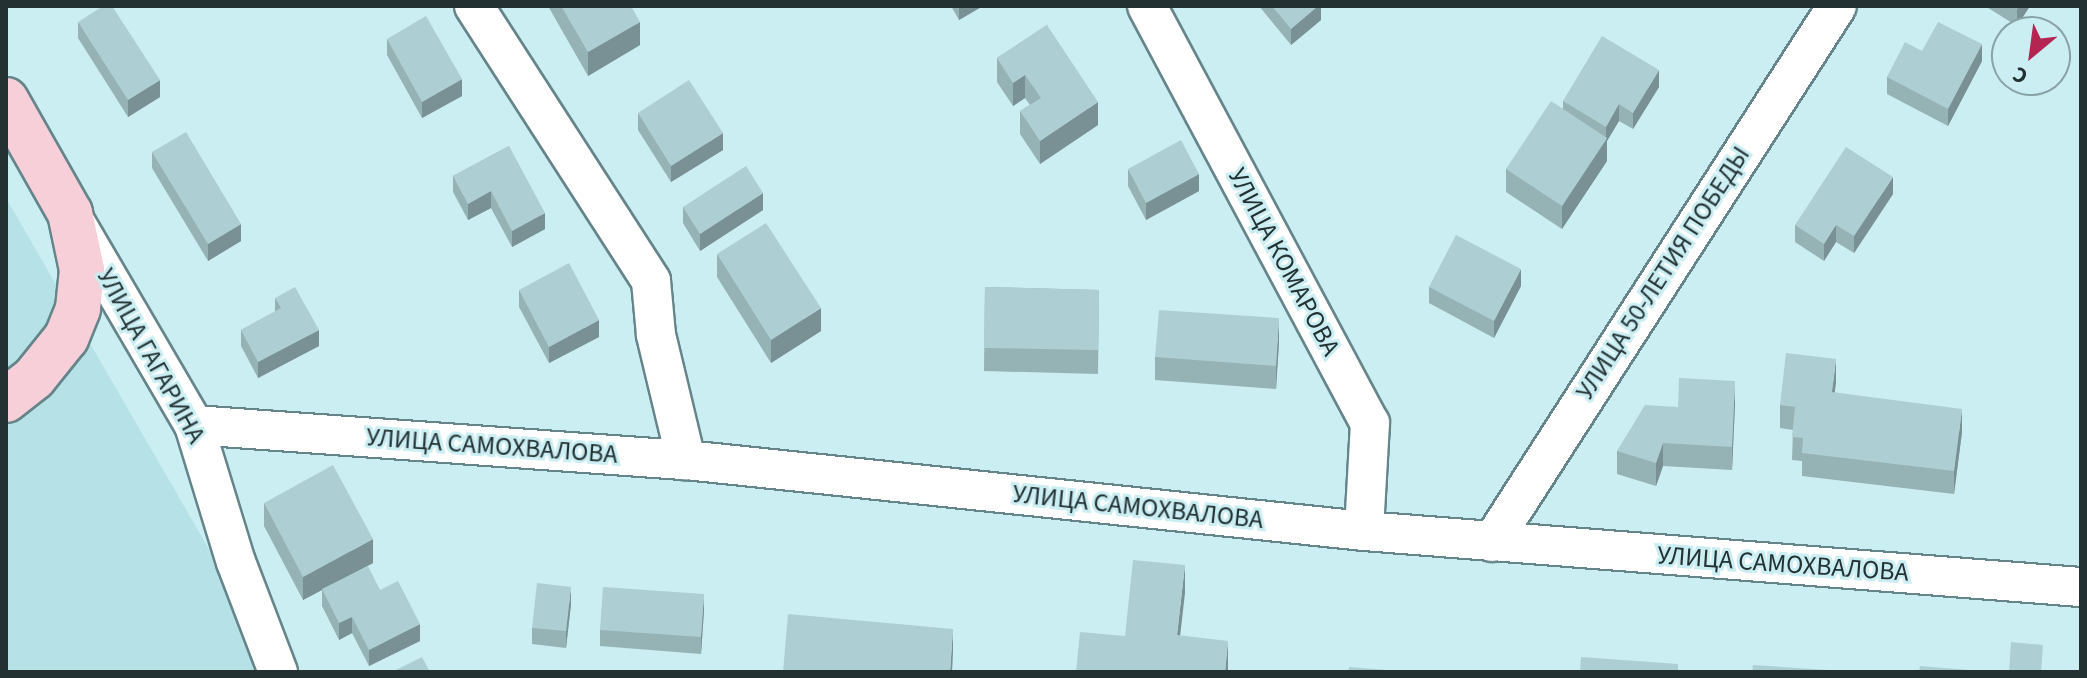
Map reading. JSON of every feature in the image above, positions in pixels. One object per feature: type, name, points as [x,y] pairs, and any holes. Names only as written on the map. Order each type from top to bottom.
[{"type":"street","points":[[474,6],[651,281],[656,335],[686,460]]},
{"type":"street","name":"УЛИЦА КОМАРОВА","points":[[1147,6],[1370,423],[1364,531]]},
{"type":"street","name":"УЛИЦА 50-ЛЕТИЯ ПОБЕДЫ","points":[[1492,542],[1837,6]]},
{"type":"street","name":"УЛИЦА ГАГАРИНА","points":[[6,100],[194,425],[236,562],[278,672]]},
{"type":"street","points":[[6,400],[42,368],[66,338],[78,309],[82,270],[70,213]]},
{"type":"street","name":"УЛИЦА САМОХВАЛОВА","points":[[194,425],[686,460],[1364,531],[2081,587]]},
{"type":"shaded area","points":[[6,198],[210,551],[266,672],[6,672]]},
{"type":"building","points":[[103,6],[112,6],[160,80],[128,100],[78,22]]},
{"type":"building","points":[[561,6],[631,6],[640,22],[588,52]]},
{"type":"building","points":[[1272,6],[1318,6],[1291,29]]},
{"type":"building","points":[[426,16],[462,79],[422,102],[387,39]]},
{"type":"building","points":[[1938,22],[1982,44],[1948,109],[1887,77],[1905,42],[1922,51]]},
{"type":"building","points":[[1047,25],[1098,102],[1040,141],[1020,111],[1041,98],[1025,75],[1013,83],[997,58]]},
{"type":"building","points":[[1602,36],[1659,70],[1633,113],[1619,104],[1606,127],[1563,101]]},
{"type":"building","points":[[689,80],[723,133],[671,166],[638,113]]},
{"type":"building","points":[[1551,101],[1607,138],[1562,206],[1506,169]]},
{"type":"building","points":[[186,132],[241,224],[208,244],[152,152]]},
{"type":"building","points":[[1181,140],[1199,174],[1146,203],[1128,169]]},
{"type":"building","points":[[509,146],[545,213],[512,231],[491,191],[468,204],[453,176]]},
{"type":"building","points":[[1846,147],[1893,177],[1854,236],[1836,225],[1824,244],[1795,225]]},
{"type":"building","points":[[746,166],[763,193],[700,234],[683,207]]},
{"type":"building","points":[[766,223],[821,308],[771,340],[717,254]]},
{"type":"building","points":[[1456,235],[1521,269],[1494,321],[1429,287]]},
{"type":"building","points":[[569,263],[599,320],[549,347],[519,290]]},
{"type":"building","points":[[295,287],[319,330],[258,362],[241,330],[281,308],[275,298]]},
{"type":"building","points":[[985,287],[1099,290],[1098,350],[984,348]]},
{"type":"building","points":[[1159,310],[1279,318],[1276,366],[1155,357]]},
{"type":"building","points":[[1786,353],[1836,359],[1832,392],[1962,409],[1954,471],[1802,453],[1803,438],[1792,437],[1795,407],[1780,405]]},
{"type":"building","points":[[1679,378],[1735,381],[1732,447],[1663,443],[1656,463],[1617,451],[1645,405],[1678,407]]},
{"type":"building","points":[[333,465],[373,539],[303,577],[264,503]]},
{"type":"building","points":[[1133,560],[1185,565],[1177,635],[1228,641],[1225,672],[1076,672],[1080,632],[1125,636]]},
{"type":"building","points":[[368,566],[380,590],[398,581],[420,624],[369,650],[352,617],[339,623],[322,589]]},
{"type":"building","points":[[537,583],[571,587],[566,631],[532,628]]},
{"type":"building","points":[[603,587],[704,594],[701,637],[600,630]]},
{"type":"building","points":[[788,614],[953,629],[950,672],[783,672]]},
{"type":"building","points":[[2011,642],[2043,645],[2041,672],[2009,672]]},
{"type":"building","points":[[422,657],[430,672],[392,672]]},
{"type":"building","points":[[1581,657],[1678,664],[1678,672],[1580,672]]},
{"type":"building","points":[[1753,665],[1844,671],[1844,672],[1752,672]]},
{"type":"building","points":[[1920,666],[1993,672],[1919,672]]},
{"type":"building","points":[[1349,667],[1413,672],[1348,672]]}]
